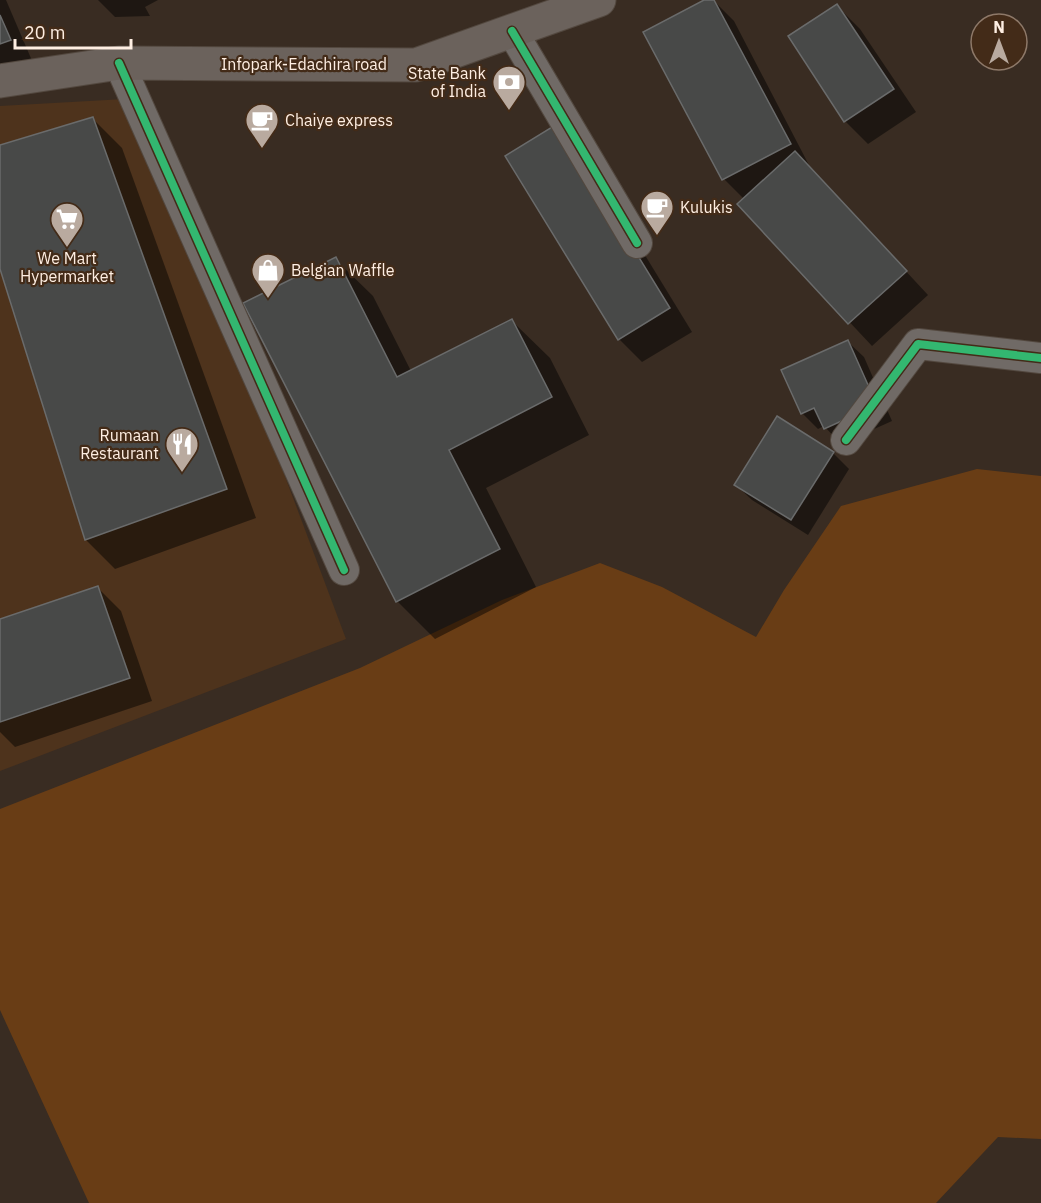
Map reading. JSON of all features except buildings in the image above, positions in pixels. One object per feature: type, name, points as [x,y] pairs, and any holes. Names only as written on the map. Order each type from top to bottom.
[{"type":"main road","name":"Infopark-Edachira road","points":[[0,81],[119,63],[416,64],[593,1]]},
{"type":"street","points":[[512,31],[637,243]]},
{"type":"street","points":[[119,63],[344,570]]},
{"type":"street","points":[[846,440],[918,344],[1041,358]]},
{"type":"shaded area","points":[[143,98],[346,639],[0,771],[0,106]]},
{"type":"shaded area","points":[[977,469],[1041,476],[1041,1139],[998,1137],[936,1203],[89,1203],[0,1010],[0,809],[360,668],[502,600],[600,563],[662,587],[756,637],[784,590],[841,506]]},
{"type":"cycle path","points":[[512,31],[637,243]]},
{"type":"cycle path","points":[[119,63],[344,570]]},
{"type":"cycle path","points":[[846,440],[918,344],[1041,358]]},
{"type":"place","name":"State Bank of India","points":[[509,111]]},
{"type":"place","name":"Chaiye express","points":[[262,149]]},
{"type":"place","name":"Kulukis","points":[[657,236]]},
{"type":"place","name":"We Mart Hypermarket","points":[[67,248]]},
{"type":"place","name":"Belgian Waffle","points":[[268,299]]},
{"type":"place","name":"Rumaan Restaurant","points":[[182,473]]}]
